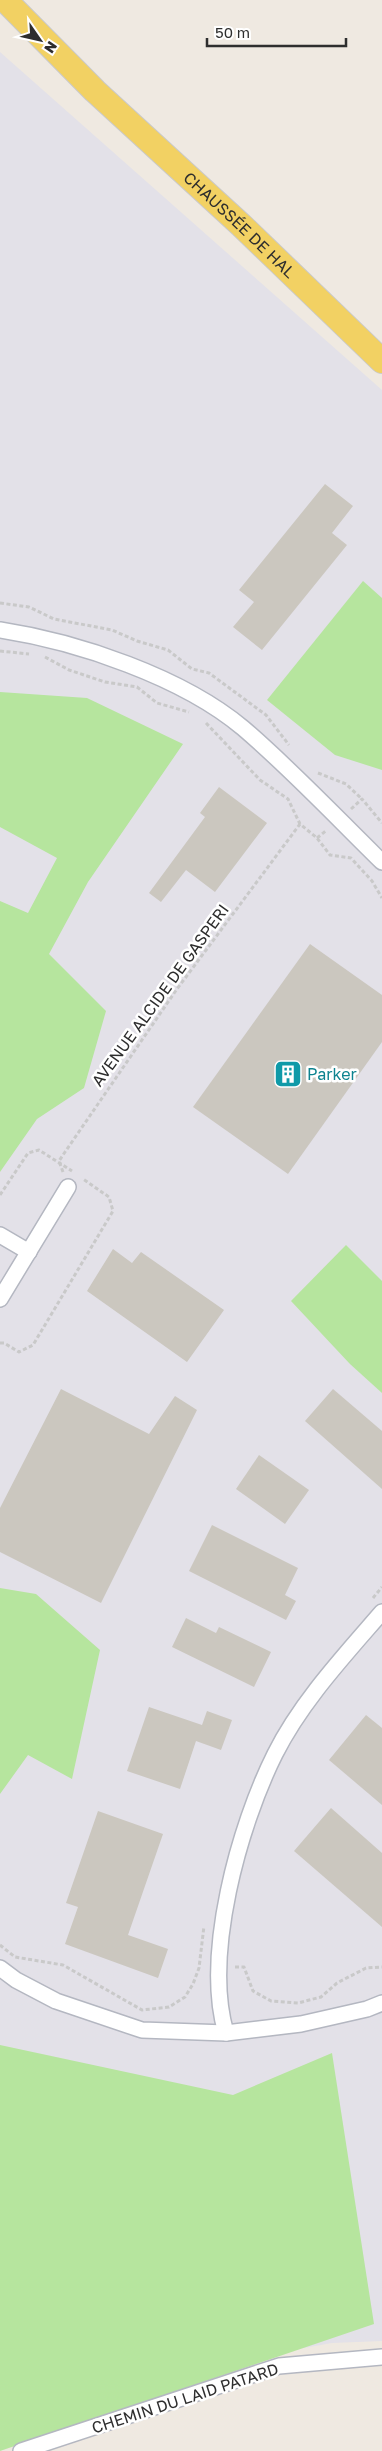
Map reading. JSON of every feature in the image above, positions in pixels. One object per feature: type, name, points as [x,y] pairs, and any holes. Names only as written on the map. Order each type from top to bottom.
[{"type":"main road","name":"CHAUSSÉE DE HAL","points":[[5,0],[94,91],[241,225],[382,361]]},
{"type":"main road","name":"CHAUSSÉE DE HAL","points":[[0,19],[94,91]]},
{"type":"street","points":[[0,630],[32,635],[134,666],[196,697],[242,728],[382,862]]},
{"type":"street","points":[[0,1299],[68,1187]]},
{"type":"street","points":[[0,1234],[29,1252]]},
{"type":"street","points":[[226,2033],[222,2020],[220,1967],[226,1905],[248,1819],[276,1754],[324,1679],[382,1612]]},
{"type":"street","points":[[0,1968],[16,1980],[56,2001],[142,2030],[226,2033],[301,2024],[366,2009],[382,2003]]},
{"type":"street","name":"CHEMIN DU LAID PATARD","points":[[21,2451],[279,2366],[382,2357]]},
{"type":"path","points":[[0,650],[31,654]]},
{"type":"path","points":[[40,655],[69,670],[105,682],[137,687],[156,703],[191,713]]},
{"type":"path","points":[[205,722],[260,780],[288,799],[300,824],[317,838],[330,855],[351,858],[372,881],[382,898]]},
{"type":"path","name":"AVENUE ALCIDE DE GASPERI","points":[[59,1160],[177,989],[300,824]]},
{"type":"path","points":[[0,1195],[28,1153],[39,1150],[59,1160],[109,1197],[113,1211],[33,1345],[20,1352],[4,1343],[0,1343]]},
{"type":"path","points":[[59,1160],[68,1187]]},
{"type":"path","points":[[369,1602],[382,1587]]},
{"type":"path","points":[[0,1945],[15,1957],[63,1965],[142,2010],[169,2007],[185,1997],[194,1984],[199,1968],[206,1919]]},
{"type":"path","points":[[199,1968],[244,1967],[253,1991],[271,2002],[298,2003],[321,1997],[337,1983],[366,1968],[382,1967]]},
{"type":"shaded area","points":[[0,52],[382,390],[382,2341],[332,2343],[270,2354],[0,2440]]},
{"type":"green space","points":[[363,581],[382,598],[382,770],[335,755],[267,700]]},
{"type":"green space","points":[[0,692],[87,698],[183,744],[88,882],[49,954],[106,1011],[84,1088],[37,1119],[0,1172],[0,901],[28,913],[57,858],[0,827]]},
{"type":"green space","points":[[346,1245],[382,1281],[382,1393],[350,1364],[291,1301]]},
{"type":"green space","points":[[0,1588],[36,1594],[100,1650],[72,1779],[28,1755],[0,1794]]},
{"type":"green space","points":[[0,2045],[233,2095],[332,2053],[374,2324],[0,2451]]},
{"type":"building","points":[[325,484],[353,506],[332,533],[347,545],[262,650],[233,627],[254,602],[239,590]]},
{"type":"building","points":[[219,787],[267,823],[215,892],[186,870],[161,902],[149,893],[205,817],[200,813]]},
{"type":"building","name":"Parker","points":[[310,944],[382,995],[382,1042],[288,1174],[193,1107]]},
{"type":"building","points":[[113,1249],[132,1263],[141,1252],[224,1310],[187,1362],[87,1291]]},
{"type":"building","points":[[61,1389],[149,1434],[175,1396],[197,1410],[101,1603],[0,1552],[0,1508]]},
{"type":"building","points":[[333,1389],[382,1431],[382,1489],[305,1421]]},
{"type":"building","points":[[259,1455],[309,1490],[285,1524],[236,1489]]},
{"type":"building","points":[[212,1525],[298,1568],[285,1595],[296,1601],[286,1620],[189,1571]]},
{"type":"building","points":[[186,1618],[216,1633],[219,1627],[271,1652],[254,1687],[172,1647]]},
{"type":"building","points":[[149,1707],[202,1725],[207,1711],[232,1720],[221,1750],[196,1741],[180,1789],[127,1771]]},
{"type":"building","points":[[366,1715],[382,1728],[382,1805],[329,1760]]},
{"type":"building","points":[[331,1808],[382,1853],[382,1927],[294,1851]]},
{"type":"building","points":[[98,1811],[163,1834],[128,1935],[168,1949],[158,1978],[65,1944],[78,1907],[66,1903]]},
{"type":"place","name":"Parker","points":[[288,1074]]}]
